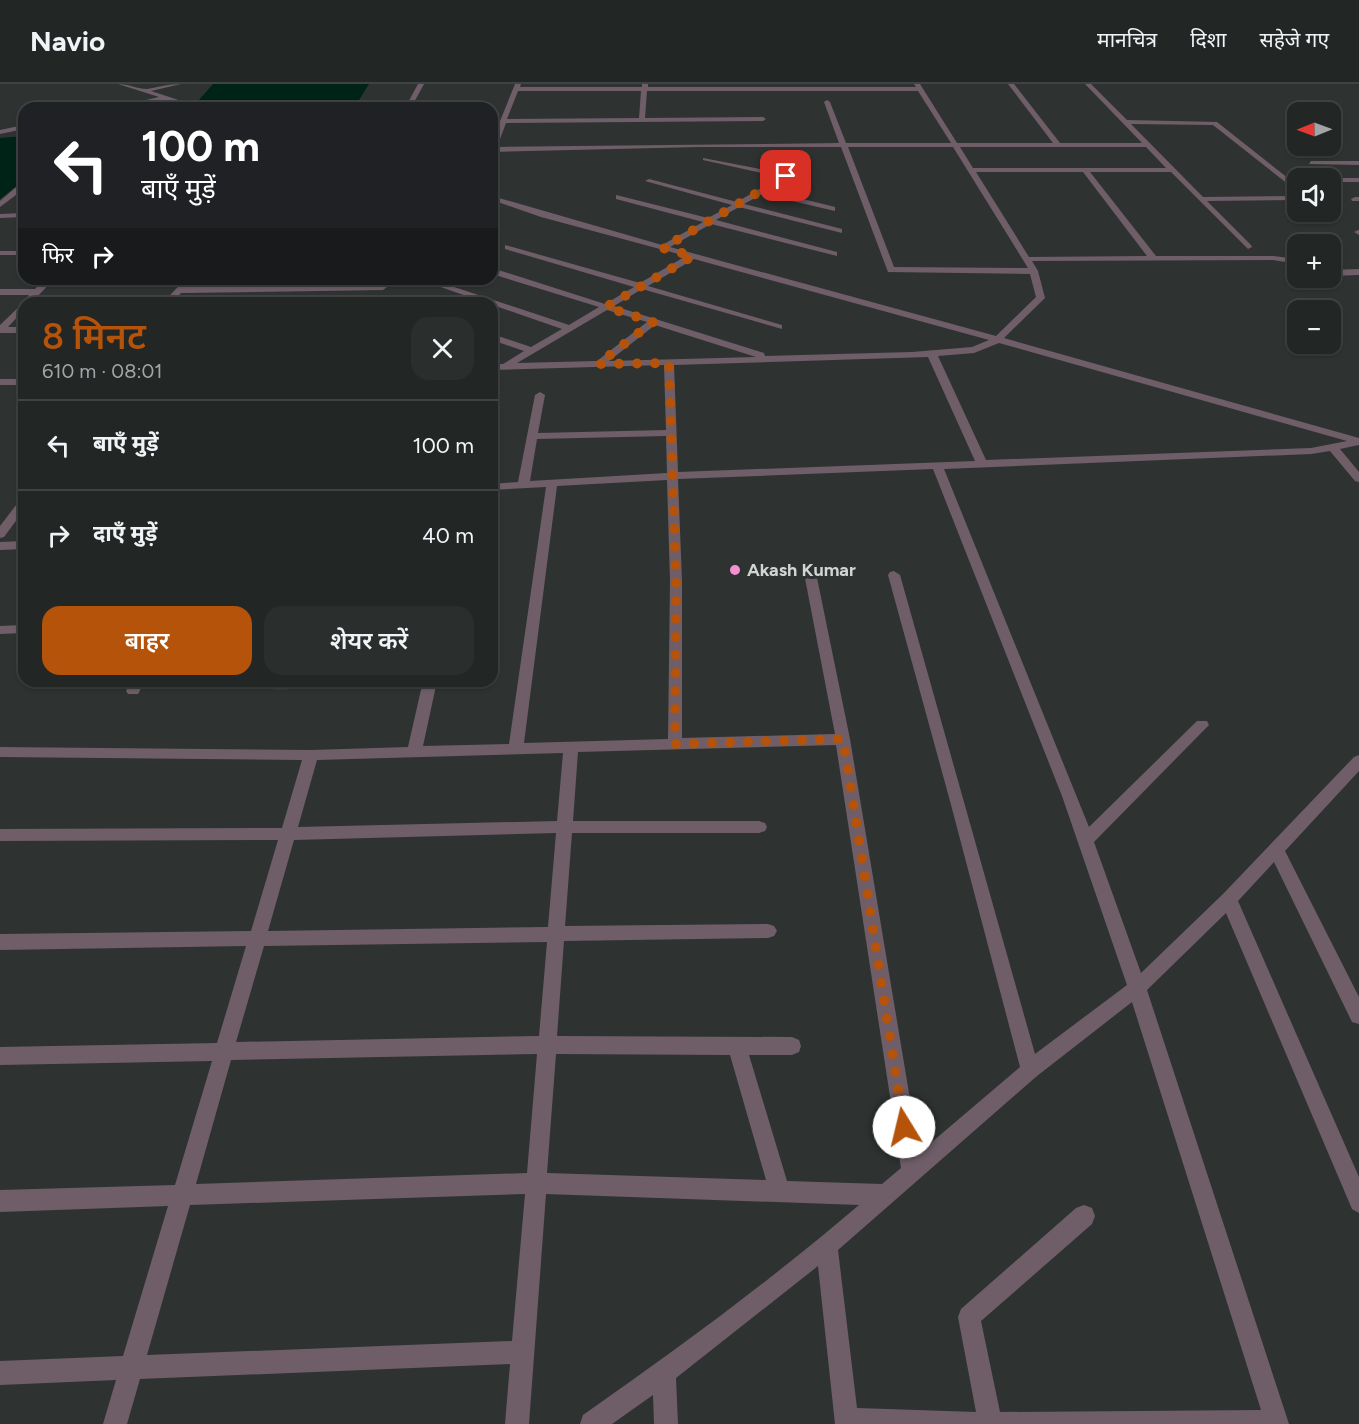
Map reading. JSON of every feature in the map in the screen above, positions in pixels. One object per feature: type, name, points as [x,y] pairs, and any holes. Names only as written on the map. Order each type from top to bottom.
[{"type":"street","points":[[121,84],[181,102]]},
{"type":"street","points":[[146,91],[178,84]]},
{"type":"street","points":[[411,102],[421,84]]},
{"type":"street","points":[[1011,84],[1058,145]]},
{"type":"street","points":[[1088,84],[1248,247]]},
{"type":"street","points":[[498,136],[517,87],[858,89],[919,86],[1034,271],[1041,298],[997,340],[974,350],[932,354],[498,367]]},
{"type":"street","points":[[642,119],[645,87]]},
{"type":"street","points":[[143,102],[166,97]]},
{"type":"street","points":[[828,102],[891,270],[1034,271]]},
{"type":"street","points":[[571,129],[573,119]]},
{"type":"street","points":[[625,129],[626,119]]},
{"type":"street","points":[[662,119],[662,128]]},
{"type":"street","points":[[504,121],[763,119]]},
{"type":"street","points":[[1124,122],[1202,121],[1219,124],[1287,181]]},
{"type":"street","points":[[0,132],[18,128]]},
{"type":"street","points":[[662,137],[662,146]]},
{"type":"street","points":[[566,147],[568,138]]},
{"type":"street","points":[[625,138],[625,147]]},
{"type":"street","points":[[498,149],[699,145],[1146,144]]},
{"type":"street","points":[[705,159],[786,176]]},
{"type":"street","points":[[1311,163],[1359,163]]},
{"type":"street","points":[[663,248],[799,169]]},
{"type":"street","points":[[970,170],[1172,170]]},
{"type":"street","points":[[1085,170],[1154,259]]},
{"type":"street","points":[[1341,180],[1359,180]]},
{"type":"street","points":[[649,181],[838,231]]},
{"type":"street","points":[[0,205],[18,190]]},
{"type":"street","points":[[761,191],[832,209]]},
{"type":"street","points":[[619,197],[834,254]]},
{"type":"street","points":[[1200,199],[1287,198]]},
{"type":"street","points":[[498,200],[544,215],[1359,442]]},
{"type":"street","points":[[0,216],[18,215]]},
{"type":"street","points":[[508,248],[779,327]]},
{"type":"street","points":[[0,253],[18,253]]},
{"type":"street","points":[[506,366],[693,256]]},
{"type":"street","points":[[1026,259],[1273,258],[1287,260]]},
{"type":"street","points":[[1341,273],[1359,272]]},
{"type":"street","points":[[498,273],[773,359]]},
{"type":"street","points":[[31,297],[44,285]]},
{"type":"street","points":[[172,297],[182,285]]},
{"type":"street","points":[[439,285],[475,297]]},
{"type":"street","points":[[178,290],[383,287]]},
{"type":"street","points":[[0,292],[36,292]]},
{"type":"street","points":[[498,305],[569,328]]},
{"type":"street","points":[[18,311],[0,330],[18,330]]},
{"type":"street","points":[[598,364],[653,322]]},
{"type":"street","points":[[498,340],[531,351]]},
{"type":"street","points":[[932,354],[982,463]]},
{"type":"street","points":[[669,363],[676,581],[675,744]]},
{"type":"street","points":[[0,382],[18,382]]},
{"type":"street","points":[[523,486],[540,394]]},
{"type":"street","points":[[531,436],[672,433]]},
{"type":"street","points":[[498,487],[674,476],[1311,451],[1359,442]]},
{"type":"street","points":[[1333,447],[1359,479]]},
{"type":"street","points":[[827,1246],[847,1422],[1276,1423],[1137,988],[1085,841],[938,465]]},
{"type":"street","points":[[516,749],[552,484]]},
{"type":"street","points":[[0,534],[18,510]]},
{"type":"street","points":[[0,546],[18,545]]},
{"type":"street","points":[[809,568],[843,739],[912,1173]]},
{"type":"street","points":[[894,575],[958,801],[1030,1070]]},
{"type":"street","points":[[0,630],[18,629]]},
{"type":"street","points":[[414,752],[429,687]]},
{"type":"street","points":[[1085,841],[1202,725]]},
{"type":"street","points":[[1,753],[311,755],[843,739]]},
{"type":"street","points":[[517,1424],[571,747]]},
{"type":"street","points":[[115,1424],[133,1369],[311,755]]},
{"type":"street","points":[[592,1424],[664,1373],[827,1246],[1030,1070],[1137,988],[1229,899],[1359,762]]},
{"type":"street","points":[[0,835],[289,834],[565,827],[759,826]]},
{"type":"street","points":[[1276,850],[1359,1016]]},
{"type":"street","points":[[1229,899],[1359,1202]]},
{"type":"street","points":[[0,942],[768,931]]},
{"type":"street","points":[[0,1056],[547,1045],[792,1046]]},
{"type":"street","points":[[737,1046],[779,1191]]},
{"type":"street","points":[[0,1201],[536,1183],[885,1195]]},
{"type":"street","points":[[991,1424],[969,1317],[1084,1216]]},
{"type":"street","points":[[0,1373],[522,1352]]},
{"type":"street","points":[[664,1373],[666,1424]]},
{"type":"shaded area","points":[[213,84],[369,84],[358,102],[198,101]]},
{"type":"shaded area","points":[[18,136],[18,185],[0,199],[0,138]]},
{"type":"place","name":"Akash Kumar","points":[[735,570]]},
{"type":"route","points":[[786,176],[663,248],[693,256],[606,307],[653,322],[598,364],[669,363],[676,581],[675,744],[843,739],[904,1127]]}]
